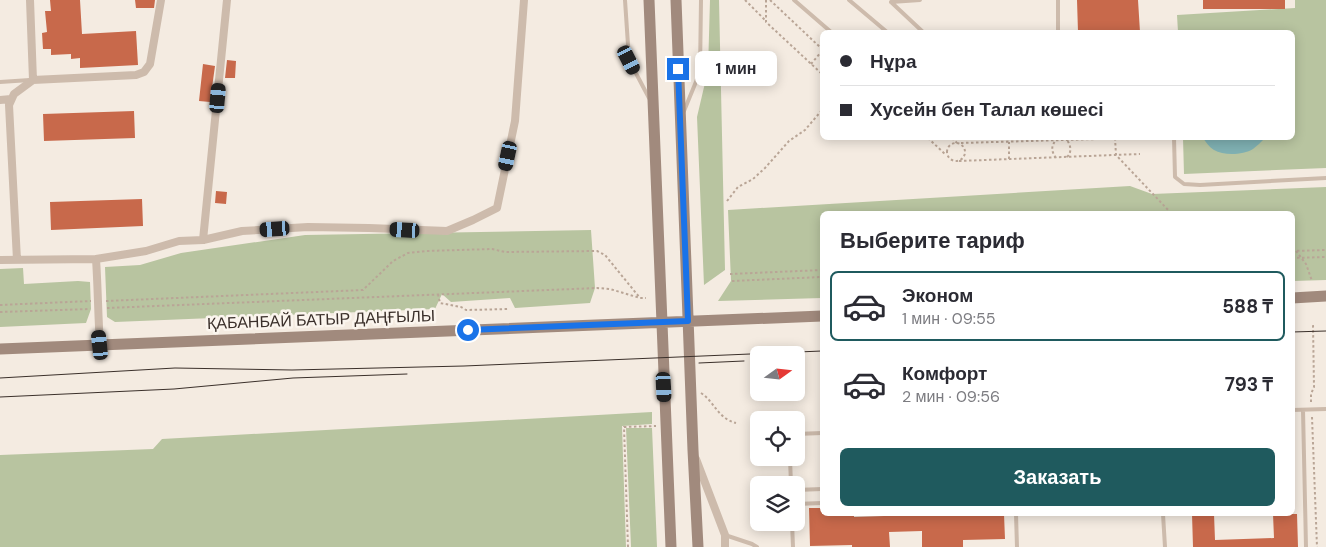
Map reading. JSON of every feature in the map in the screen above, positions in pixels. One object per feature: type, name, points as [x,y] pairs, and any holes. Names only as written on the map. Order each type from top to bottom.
[{"type":"street","points":[[30,0],[33,80]]},
{"type":"street","points":[[18,260],[9,105],[11,99],[14,94],[33,80],[136,75],[144,72],[150,64],[161,0]]},
{"type":"street","points":[[203,240],[227,0]]},
{"type":"street","points":[[0,260],[96,259],[146,251],[179,242],[203,240],[242,231],[308,227],[447,231],[473,220],[497,208],[515,120],[524,0]]},
{"type":"street","points":[[649,0],[670,547]]},
{"type":"street","points":[[676,0],[698,547]]},
{"type":"street","points":[[0,100],[11,99]]},
{"type":"street","points":[[96,259],[100,345]]},
{"type":"street","points":[[1295,298],[1326,296]]},
{"type":"street","name":"ҚАБАНБАЙ БАТЫР ДАҢҒЫЛЫ","points":[[0,349],[820,316]]},
{"type":"street","points":[[693,450],[724,535],[725,547]]},
{"type":"lane","points":[[625,0],[629,60],[653,106]]},
{"type":"lane","points":[[680,120],[700,72],[701,0]]},
{"type":"lane","points":[[794,0],[829,30]]},
{"type":"lane","points":[[849,0],[885,30]]},
{"type":"lane","points":[[891,1],[920,0]]},
{"type":"lane","points":[[1058,0],[1058,30]]},
{"type":"lane","points":[[891,1],[921,30]]},
{"type":"lane","points":[[0,82],[33,80]]},
{"type":"lane","points":[[1174,140],[1175,177],[1184,184],[1200,186],[1326,178]]},
{"type":"lane","points":[[1295,410],[1326,409]]},
{"type":"lane","points":[[1303,410],[1306,547]]},
{"type":"lane","points":[[805,434],[820,433]]},
{"type":"lane","points":[[805,490],[820,489]]},
{"type":"lane","points":[[805,504],[820,503]]},
{"type":"lane","points":[[1016,516],[1017,547]]},
{"type":"lane","points":[[1163,516],[1165,547]]},
{"type":"lane","points":[[792,531],[793,547]]},
{"type":"lane","points":[[724,535],[756,547]]},
{"type":"path","points":[[745,0],[820,72]]},
{"type":"path","points":[[766,0],[766,22]]},
{"type":"path","points":[[770,0],[820,48]]},
{"type":"path","points":[[811,64],[820,53]]},
{"type":"path","points":[[727,201],[738,187],[753,179],[789,141],[805,130],[820,112]]},
{"type":"path","points":[[930,140],[951,161],[1140,154]]},
{"type":"path","points":[[954,140],[961,143],[1056,140],[1052,148],[1056,158]]},
{"type":"path","points":[[1067,140],[1071,148],[1070,154],[1067,157]]},
{"type":"path","points":[[1115,140],[1116,155],[1168,211]]},
{"type":"path","points":[[1008,160],[1009,141]]},
{"type":"path","points":[[946,155],[947,147],[953,142],[957,142]]},
{"type":"path","points":[[959,161],[965,156],[966,149],[961,143]]},
{"type":"path","points":[[0,312],[363,290],[393,261],[408,253],[492,248],[505,252],[597,251],[605,255],[640,298]]},
{"type":"path","points":[[1296,251],[1326,250]]},
{"type":"path","points":[[1296,251],[1306,264],[1312,281]]},
{"type":"path","points":[[1295,258],[1326,257]]},
{"type":"path","points":[[730,274],[820,270]]},
{"type":"path","points":[[732,281],[820,278]]},
{"type":"path","points":[[0,306],[98,305],[597,288],[610,289],[646,298]]},
{"type":"path","points":[[438,294],[440,303],[461,307],[466,310],[509,309]]},
{"type":"path","points":[[1313,324],[1314,387],[1310,394],[1317,547]]},
{"type":"path","points":[[691,386],[707,397],[715,409],[728,421],[736,423]]},
{"type":"path","points":[[628,547],[624,427],[665,426]]},
{"type":"green space","points":[[710,0],[719,0],[725,270],[704,285],[697,117],[708,70]]},
{"type":"green space","points":[[1295,0],[1326,0],[1326,168],[1184,174],[1183,140],[1295,140],[1295,30],[1178,30],[1177,15],[1295,8]]},
{"type":"green space","points":[[1130,186],[1152,194],[1326,187],[1326,280],[1295,281],[1295,211],[820,211],[820,298],[718,301],[731,281],[728,210]]},
{"type":"green space","points":[[591,230],[595,288],[590,303],[515,308],[510,298],[451,302],[442,294],[435,309],[115,322],[107,317],[105,267],[140,265],[181,253],[305,235]]},
{"type":"green space","points":[[23,268],[24,284],[90,282],[91,309],[86,323],[0,327],[0,269]]},
{"type":"green space","points":[[652,412],[652,424],[622,426],[626,547],[0,547],[0,455],[153,449],[162,439]]},
{"type":"green space","points":[[626,428],[652,428],[657,547],[631,547]]},
{"type":"water","points":[[1204,140],[1263,140],[1253,149],[1244,153],[1218,152]]},
{"type":"building","points":[[50,0],[80,0],[82,34],[136,31],[138,65],[80,68],[80,58],[71,59],[71,54],[51,55],[51,49],[43,49],[42,33],[47,32],[45,11],[51,11]]},
{"type":"building","points":[[135,0],[155,0],[154,8],[136,8]]},
{"type":"building","points":[[1077,0],[1138,0],[1140,30],[1078,30]]},
{"type":"building","points":[[1203,0],[1285,0],[1285,9],[1203,9]]},
{"type":"building","points":[[227,60],[236,61],[235,78],[225,78]]},
{"type":"building","points":[[203,64],[215,66],[210,102],[199,101]]},
{"type":"building","points":[[134,111],[135,138],[44,141],[43,114]]},
{"type":"building","points":[[216,191],[227,192],[226,204],[215,203]]},
{"type":"building","points":[[142,199],[143,226],[51,230],[50,202]]},
{"type":"building","points":[[809,508],[820,508],[820,516],[1004,516],[1005,539],[963,540],[963,547],[922,547],[922,531],[889,532],[890,547],[852,547],[852,545],[810,546]]},
{"type":"building","points":[[1297,514],[1298,547],[1193,547],[1192,516],[1214,516],[1215,540],[1274,538],[1273,516],[1295,516]]},
{"type":"tram line","points":[[1295,332],[1326,331]]},
{"type":"tram line","points":[[0,378],[175,368],[292,370],[464,366],[820,351]]},
{"type":"tram line","points":[[699,363],[744,361]]},
{"type":"tram line","points":[[0,397],[174,389],[293,378],[407,374]]},
{"type":"route","points":[[468,330],[688,321],[678,69]]}]
